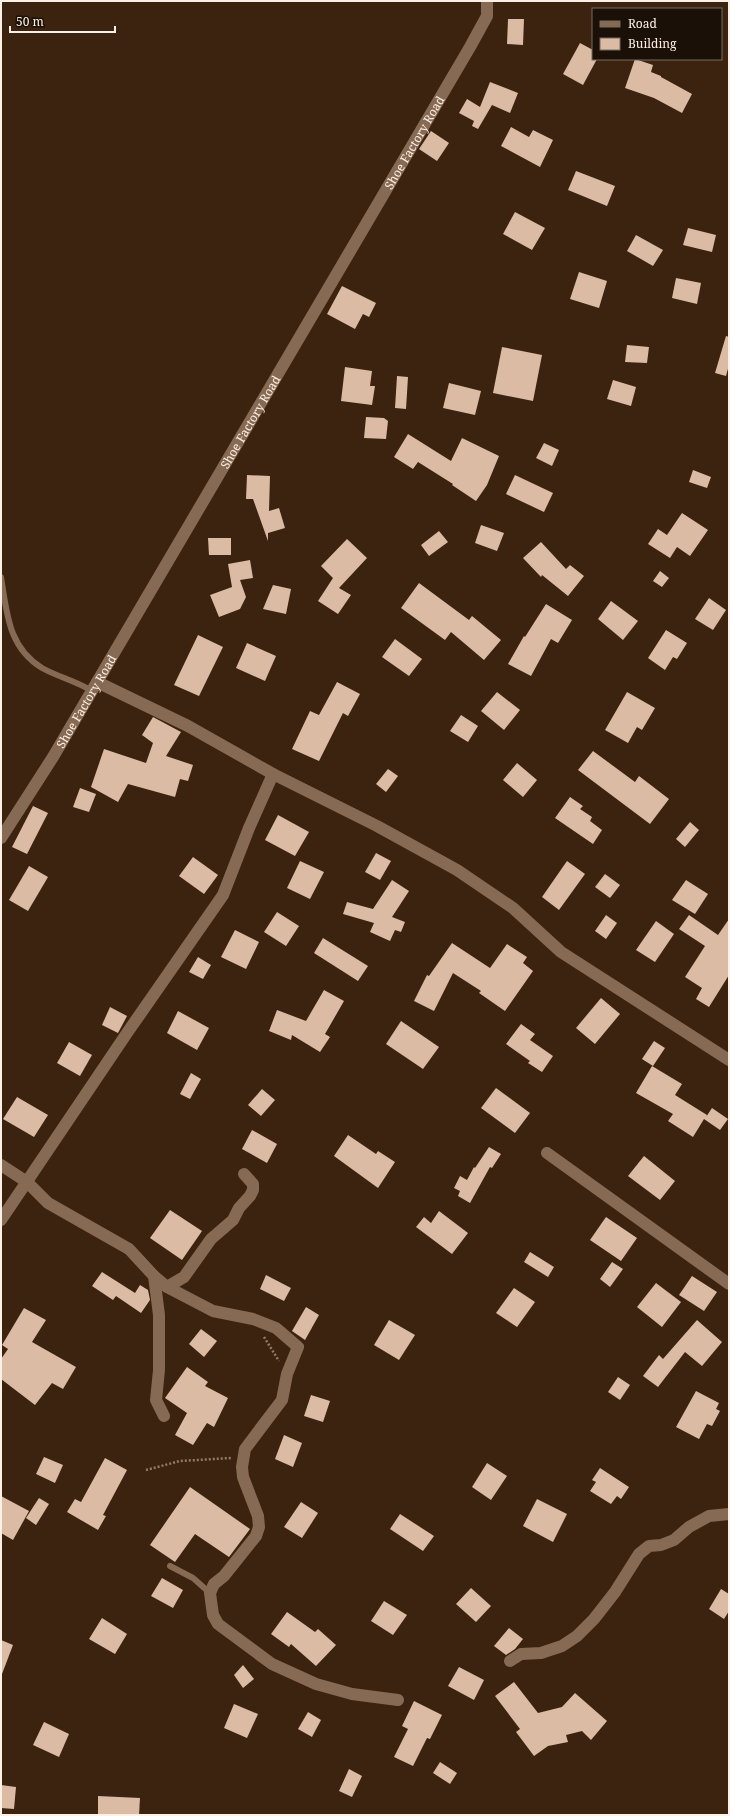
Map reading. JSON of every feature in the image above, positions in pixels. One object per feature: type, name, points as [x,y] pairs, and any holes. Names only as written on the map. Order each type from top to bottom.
[{"type":"street","name":"Shoe Factory Road","points":[[1,838],[53,757],[347,254],[470,47],[487,16],[487,1]]},
{"type":"street","points":[[94,687],[188,726],[273,774],[377,826],[457,870],[513,908],[561,952],[729,1060]]},
{"type":"street","points":[[1,1220],[223,894],[249,828],[273,774]]},
{"type":"street","points":[[547,1153],[729,1284]]},
{"type":"street","points":[[1,1165],[27,1182],[48,1203],[129,1250],[167,1287],[213,1311],[253,1319],[276,1328],[298,1347],[287,1374],[282,1400],[249,1441],[243,1457],[243,1477],[258,1516],[258,1532],[224,1576],[214,1584],[210,1593],[212,1611],[218,1624],[272,1664],[316,1684],[352,1694],[398,1700]]},
{"type":"street","points":[[167,1287],[184,1277],[211,1239],[233,1220],[239,1208],[250,1196],[253,1190],[253,1184],[244,1174]]},
{"type":"street","points":[[154,1276],[159,1315],[159,1370],[156,1400],[164,1416]]},
{"type":"street","points":[[510,1661],[521,1654],[541,1653],[562,1646],[578,1636],[594,1619],[615,1592],[639,1554],[649,1546],[661,1545],[674,1540],[689,1527],[709,1516],[729,1514]]},
{"type":"lane","points":[[1,577],[9,626],[20,649],[42,668],[81,684],[94,687]]},
{"type":"lane","points":[[170,1566],[193,1578],[210,1593]]},
{"type":"path","points":[[253,1319],[287,1374]]},
{"type":"path","points":[[146,1470],[180,1461],[243,1457]]},
{"type":"building","points":[[508,19],[524,19],[523,45],[507,44]]},
{"type":"building","points":[[580,43],[592,49],[592,60],[596,60],[583,85],[563,74]]},
{"type":"building","points":[[635,60],[638,60],[653,65],[651,72],[661,76],[692,94],[682,113],[654,98],[625,88]]},
{"type":"building","points":[[490,82],[518,93],[510,113],[492,105],[478,129],[472,126],[474,121],[459,113],[467,99],[480,107]]},
{"type":"building","points":[[511,127],[529,137],[533,130],[553,140],[540,167],[501,146]]},
{"type":"building","points":[[431,131],[449,143],[437,161],[419,149]]},
{"type":"building","points":[[576,171],[615,186],[607,206],[568,190]]},
{"type":"building","points":[[515,212],[545,228],[532,250],[503,234]]},
{"type":"building","points":[[688,228],[716,235],[712,252],[683,245]]},
{"type":"building","points":[[636,235],[663,250],[653,266],[627,251]]},
{"type":"building","points":[[579,272],[607,281],[599,308],[570,299]]},
{"type":"building","points":[[676,278],[701,283],[697,304],[672,298]]},
{"type":"building","points":[[342,286],[376,303],[369,317],[363,314],[355,329],[327,314]]},
{"type":"building","points":[[726,336],[729,337],[729,365],[726,376],[715,373]]},
{"type":"building","points":[[627,345],[649,347],[647,363],[625,362]]},
{"type":"building","points":[[502,347],[542,355],[533,401],[493,393]]},
{"type":"building","points":[[345,367],[372,371],[370,386],[375,386],[372,405],[341,401]]},
{"type":"building","points":[[397,376],[408,377],[406,409],[395,408]]},
{"type":"building","points":[[613,380],[636,387],[631,406],[607,399]]},
{"type":"building","points":[[449,383],[481,391],[475,415],[443,408]]},
{"type":"building","points":[[366,417],[384,418],[388,421],[386,439],[364,438]]},
{"type":"building","points":[[408,434],[451,461],[462,438],[499,456],[487,485],[476,501],[452,485],[453,484],[418,462],[413,469],[394,457]]},
{"type":"building","points":[[544,443],[559,450],[552,466],[536,458]]},
{"type":"building","points":[[693,470],[711,477],[707,488],[689,482]]},
{"type":"building","points":[[247,475],[270,476],[269,511],[279,508],[285,528],[268,533],[268,541],[253,499],[246,499]]},
{"type":"building","points":[[515,475],[553,493],[544,512],[506,494]]},
{"type":"building","points":[[682,513],[708,530],[690,556],[677,547],[670,558],[648,544],[658,529],[667,535]]},
{"type":"building","points":[[481,525],[504,533],[497,551],[475,543]]},
{"type":"building","points":[[439,531],[448,542],[429,556],[421,545]]},
{"type":"building","points":[[208,538],[231,538],[231,555],[209,555]]},
{"type":"building","points":[[347,539],[367,558],[339,588],[351,595],[338,614],[318,601],[333,578],[321,566]]},
{"type":"building","points":[[541,542],[566,569],[570,565],[584,576],[568,596],[542,575],[541,577],[523,558]]},
{"type":"building","points":[[250,560],[253,578],[240,580],[246,597],[240,609],[219,617],[210,595],[232,587],[228,564]]},
{"type":"building","points":[[660,571],[669,578],[662,587],[653,581]]},
{"type":"building","points":[[419,583],[469,620],[472,616],[501,640],[484,660],[451,632],[445,640],[401,608]]},
{"type":"building","points":[[273,585],[291,589],[286,614],[263,609]]},
{"type":"building","points":[[709,598],[726,610],[713,630],[695,619]]},
{"type":"building","points":[[611,601],[638,621],[623,640],[598,619]]},
{"type":"building","points":[[546,604],[572,620],[558,643],[551,639],[531,676],[508,664],[524,636],[525,637]]},
{"type":"building","points":[[666,630],[687,643],[677,659],[673,657],[665,670],[648,658]]},
{"type":"building","points":[[198,635],[223,647],[199,696],[174,685]]},
{"type":"building","points":[[395,639],[422,659],[409,676],[382,657]]},
{"type":"building","points":[[247,643],[276,656],[265,681],[236,668]]},
{"type":"building","points":[[337,682],[360,694],[348,716],[343,713],[319,761],[292,749],[310,711],[319,715]]},
{"type":"building","points":[[497,692],[520,710],[504,730],[481,711]]},
{"type":"building","points":[[627,692],[655,708],[642,730],[637,727],[628,743],[605,730]]},
{"type":"building","points":[[461,715],[478,726],[468,742],[450,731]]},
{"type":"building","points":[[153,717],[181,732],[166,756],[193,765],[188,781],[180,779],[175,797],[128,784],[118,802],[91,787],[104,749],[146,763],[153,743],[142,735]]},
{"type":"building","points":[[593,751],[635,782],[639,776],[669,799],[650,824],[578,770]]},
{"type":"building","points":[[517,763],[537,780],[523,797],[503,780]]},
{"type":"building","points":[[388,769],[398,776],[386,792],[376,784]]},
{"type":"building","points":[[80,788],[96,794],[89,812],[73,807]]},
{"type":"building","points":[[570,797],[583,806],[580,809],[592,817],[590,821],[602,830],[593,844],[555,818]]},
{"type":"building","points":[[33,806],[48,813],[27,854],[12,847]]},
{"type":"building","points":[[278,815],[309,832],[295,856],[265,840]]},
{"type":"building","points":[[690,822],[699,830],[685,847],[676,839]]},
{"type":"building","points":[[376,853],[391,861],[380,880],[365,872]]},
{"type":"building","points":[[193,857],[218,875],[204,894],[179,876]]},
{"type":"building","points":[[300,861],[324,872],[310,899],[287,888]]},
{"type":"building","points":[[567,861],[585,874],[559,910],[542,897]]},
{"type":"building","points":[[29,866],[48,877],[28,911],[9,900]]},
{"type":"building","points":[[605,874],[620,885],[610,898],[595,887]]},
{"type":"building","points":[[392,880],[409,891],[392,917],[405,922],[401,932],[395,930],[390,941],[370,932],[374,923],[343,914],[347,902],[373,909]]},
{"type":"building","points":[[686,880],[708,894],[695,914],[672,900]]},
{"type":"building","points":[[277,912],[299,926],[286,946],[264,932]]},
{"type":"building","points":[[606,915],[617,923],[606,939],[595,931]]},
{"type":"building","points":[[689,915],[718,935],[729,919],[729,975],[709,1007],[696,999],[702,988],[685,977],[705,946],[679,929]]},
{"type":"building","points":[[656,921],[674,934],[655,962],[636,950]]},
{"type":"building","points":[[235,930],[259,942],[246,969],[221,957]]},
{"type":"building","points":[[323,938],[368,966],[358,981],[314,953]]},
{"type":"building","points":[[452,943],[490,968],[507,944],[527,957],[523,963],[533,971],[505,1011],[479,993],[481,991],[453,973],[434,1011],[414,1001],[427,975],[429,976]]},
{"type":"building","points":[[198,957],[211,965],[203,979],[189,972]]},
{"type":"building","points":[[324,990],[344,1001],[325,1034],[330,1037],[320,1052],[292,1035],[291,1040],[269,1031],[277,1010],[306,1021]]},
{"type":"building","points":[[601,998],[620,1014],[595,1044],[576,1028]]},
{"type":"building","points":[[110,1007],[127,1016],[118,1033],[102,1025]]},
{"type":"building","points":[[178,1011],[209,1028],[197,1050],[167,1033]]},
{"type":"building","points":[[401,1021],[439,1047],[423,1069],[386,1044]]},
{"type":"building","points":[[521,1024],[535,1034],[530,1040],[553,1056],[542,1072],[528,1063],[530,1061],[506,1044]]},
{"type":"building","points":[[654,1041],[665,1048],[653,1066],[642,1059]]},
{"type":"building","points":[[69,1042],[92,1055],[80,1076],[57,1063]]},
{"type":"building","points":[[652,1066],[682,1084],[675,1095],[707,1115],[706,1117],[712,1108],[728,1119],[720,1130],[704,1119],[693,1137],[668,1121],[673,1114],[636,1093]]},
{"type":"building","points":[[191,1073],[201,1079],[190,1099],[180,1094]]},
{"type":"building","points":[[496,1088],[530,1113],[515,1133],[481,1108]]},
{"type":"building","points":[[262,1089],[275,1100],[261,1116],[248,1105]]},
{"type":"building","points":[[17,1097],[48,1115],[34,1137],[3,1119]]},
{"type":"building","points":[[252,1130],[277,1144],[267,1163],[242,1149]]},
{"type":"building","points":[[348,1135],[376,1154],[378,1151],[395,1162],[378,1188],[334,1156]]},
{"type":"building","points":[[489,1147],[501,1154],[492,1168],[490,1167],[470,1203],[458,1196],[460,1191],[454,1188],[460,1176],[467,1180],[474,1167],[475,1168]]},
{"type":"building","points":[[644,1156],[675,1181],[660,1200],[628,1176]]},
{"type":"building","points":[[170,1210],[202,1231],[182,1260],[150,1238]]},
{"type":"building","points":[[439,1211],[468,1233],[452,1254],[416,1227],[424,1217],[431,1223]]},
{"type":"building","points":[[606,1217],[637,1238],[621,1261],[590,1240]]},
{"type":"building","points":[[530,1252],[554,1267],[548,1277],[524,1262]]},
{"type":"building","points":[[612,1262],[623,1269],[610,1287],[600,1279]]},
{"type":"building","points":[[102,1272],[135,1293],[140,1285],[148,1290],[150,1300],[141,1313],[116,1296],[113,1300],[92,1286]]},
{"type":"building","points":[[266,1275],[291,1288],[284,1301],[260,1289]]},
{"type":"building","points":[[692,1276],[717,1292],[704,1311],[679,1295]]},
{"type":"building","points":[[656,1283],[681,1302],[662,1327],[637,1307]]},
{"type":"building","points":[[514,1288],[535,1302],[517,1327],[496,1313]]},
{"type":"building","points":[[306,1307],[319,1315],[305,1340],[292,1331]]},
{"type":"building","points":[[24,1308],[46,1320],[32,1342],[76,1367],[63,1389],[52,1383],[35,1405],[1,1379],[1,1359],[8,1349],[2,1345]]},
{"type":"building","points":[[389,1320],[415,1335],[399,1360],[374,1345]]},
{"type":"building","points":[[697,1320],[722,1342],[702,1366],[685,1352],[658,1387],[643,1376],[659,1355],[663,1359]]},
{"type":"building","points":[[201,1329],[217,1341],[204,1357],[189,1344]]},
{"type":"building","points":[[187,1367],[208,1382],[205,1386],[228,1398],[214,1427],[207,1423],[193,1445],[175,1435],[187,1413],[165,1398]]},
{"type":"building","points":[[618,1377],[630,1385],[620,1400],[608,1392]]},
{"type":"building","points":[[696,1391],[719,1403],[716,1409],[720,1411],[712,1426],[707,1424],[699,1439],[676,1427]]},
{"type":"building","points":[[311,1395],[330,1401],[323,1422],[304,1416]]},
{"type":"building","points":[[284,1435],[302,1443],[293,1467],[275,1459]]},
{"type":"building","points":[[44,1457],[63,1465],[55,1483],[36,1474]]},
{"type":"building","points":[[105,1458],[127,1470],[103,1515],[106,1516],[98,1530],[67,1512],[75,1499],[81,1502]]},
{"type":"building","points":[[487,1463],[507,1476],[491,1500],[472,1487]]},
{"type":"building","points":[[600,1468],[629,1487],[621,1499],[617,1496],[611,1504],[590,1491],[596,1482],[592,1480]]},
{"type":"building","points":[[190,1487],[250,1529],[229,1557],[195,1534],[175,1562],[150,1545]]},
{"type":"building","points":[[1,1496],[29,1511],[13,1540],[1,1533]]},
{"type":"building","points":[[39,1498],[49,1504],[36,1525],[26,1518]]},
{"type":"building","points":[[537,1499],[567,1514],[553,1542],[523,1526]]},
{"type":"building","points":[[301,1502],[318,1513],[302,1538],[284,1527]]},
{"type":"building","points":[[400,1514],[434,1536],[423,1551],[390,1529]]},
{"type":"building","points":[[162,1578],[183,1590],[173,1608],[151,1596]]},
{"type":"building","points":[[471,1588],[491,1606],[476,1622],[456,1604]]},
{"type":"building","points":[[721,1589],[729,1594],[729,1611],[724,1619],[709,1609]]},
{"type":"building","points":[[384,1601],[407,1615],[393,1635],[371,1621]]},
{"type":"building","points":[[287,1612],[315,1632],[318,1629],[336,1645],[316,1666],[291,1644],[289,1647],[271,1634]]},
{"type":"building","points":[[102,1618],[127,1634],[115,1654],[89,1639]]},
{"type":"building","points":[[509,1628],[523,1639],[515,1649],[506,1655],[494,1646]]},
{"type":"building","points":[[1,1640],[13,1645],[2,1674],[1,1674]]},
{"type":"building","points":[[243,1665],[254,1679],[243,1688],[234,1675]]},
{"type":"building","points":[[459,1667],[484,1680],[474,1700],[448,1686]]},
{"type":"building","points":[[514,1682],[538,1713],[562,1707],[575,1693],[607,1721],[591,1740],[582,1731],[566,1735],[568,1742],[548,1746],[534,1756],[516,1732],[520,1729],[495,1696]]},
{"type":"building","points":[[414,1701],[442,1715],[430,1739],[427,1738],[413,1766],[394,1757],[408,1729],[402,1726]]},
{"type":"building","points":[[234,1704],[258,1714],[247,1738],[224,1728]]},
{"type":"building","points":[[308,1712],[321,1720],[312,1737],[298,1729]]},
{"type":"building","points":[[44,1722],[69,1734],[59,1757],[33,1745]]},
{"type":"building","points":[[440,1762],[457,1773],[450,1784],[433,1773]]},
{"type":"building","points":[[349,1769],[362,1776],[352,1797],[339,1791]]},
{"type":"building","points":[[1,1785],[16,1787],[14,1809],[1,1808]]},
{"type":"building","points":[[98,1796],[140,1798],[139,1815],[98,1815]]}]
